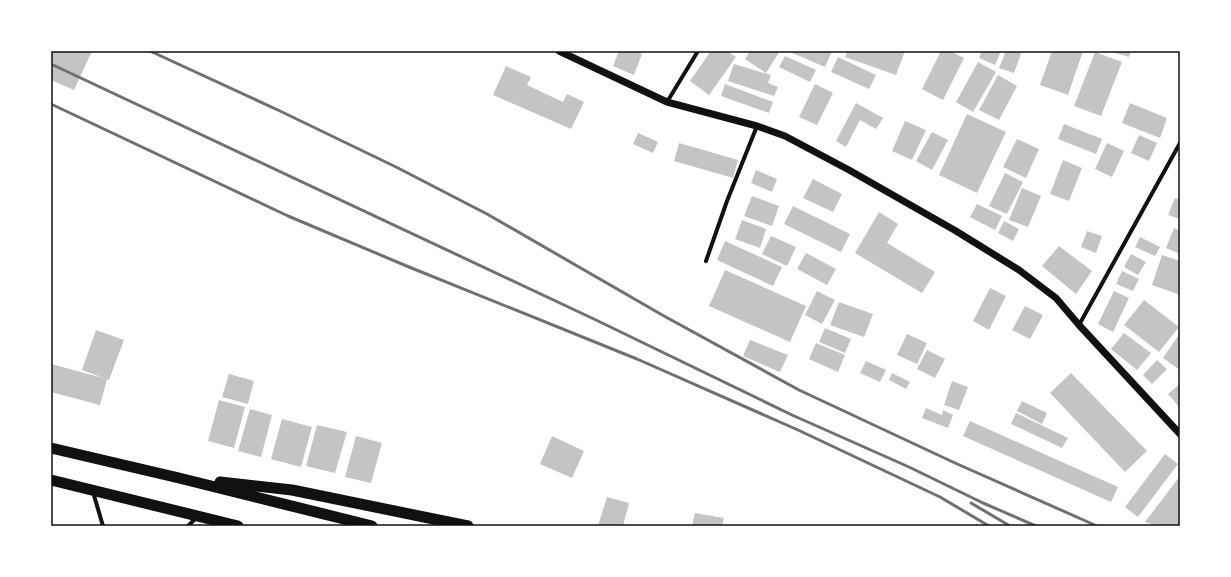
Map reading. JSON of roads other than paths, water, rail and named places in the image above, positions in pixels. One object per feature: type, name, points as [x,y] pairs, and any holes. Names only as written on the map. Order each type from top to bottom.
[{"type":"highway","points":[[51,448],[372,526]]},
{"type":"highway","points":[[179,478],[292,490],[468,526]]},
{"type":"highway","points":[[51,480],[238,526]]},
{"type":"street","points":[[559,51],[667,102],[757,126],[791,139],[956,231],[1019,270],[1056,298],[1180,434]]},
{"type":"street","points":[[667,102],[698,51]]},
{"type":"street","points":[[706,261],[727,201],[757,126]]},
{"type":"street","points":[[1079,324],[1180,143]]},
{"type":"street","points":[[93,491],[103,526]]},
{"type":"street","points":[[188,526],[198,516]]},
{"type":"railway","points":[[150,51],[396,167],[487,214],[664,316],[799,390],[955,463],[1097,526]]},
{"type":"railway","points":[[51,64],[596,320],[792,415],[1036,526]]},
{"type":"railway","points":[[51,104],[288,216],[409,267],[637,359],[798,430],[940,497],[989,526]]},
{"type":"railway","points":[[971,503],[1010,526]]}]
